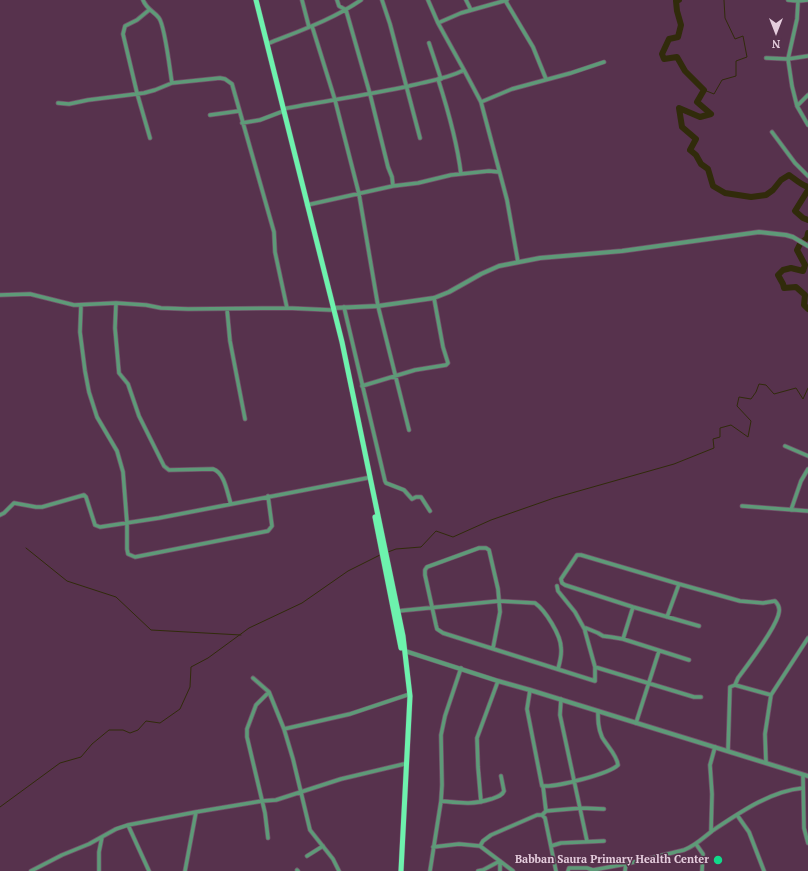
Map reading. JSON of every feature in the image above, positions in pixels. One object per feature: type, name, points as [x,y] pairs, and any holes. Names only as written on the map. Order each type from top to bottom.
[{"type":"main road","points":[[253,0],[332,309],[342,342],[405,651],[409,686],[409,718],[400,871]]},
{"type":"main road","points":[[256,0],[282,110]]},
{"type":"main road","points":[[302,189],[332,309],[404,661],[407,695],[400,871]]},
{"type":"street","points":[[143,0],[145,6],[160,19],[172,83]]},
{"type":"street","points":[[145,6],[147,0]]},
{"type":"street","points":[[302,0],[336,100],[359,194],[378,306],[409,430]]},
{"type":"street","points":[[337,0],[339,6],[346,10],[370,94],[388,167],[392,177],[393,186]]},
{"type":"street","points":[[267,44],[311,27],[346,10],[361,0]]},
{"type":"street","points":[[382,0],[420,138]]},
{"type":"street","points":[[428,0],[438,23],[481,102],[507,200],[518,262]]},
{"type":"street","points":[[466,0],[471,10]]},
{"type":"street","points":[[438,23],[471,10],[506,0],[533,47],[546,79]]},
{"type":"street","points":[[788,0],[807,0]]},
{"type":"street","points":[[798,1],[797,19],[788,59],[797,106],[808,125]]},
{"type":"street","points":[[149,10],[137,20],[125,26],[124,34],[137,94],[150,138]]},
{"type":"street","points":[[430,43],[458,152],[461,174]]},
{"type":"street","points":[[766,58],[788,59],[808,56]]},
{"type":"street","points":[[481,102],[512,89],[571,73],[604,62]]},
{"type":"street","points":[[242,123],[260,120],[282,110],[370,94],[440,79],[455,75],[464,70]]},
{"type":"street","points":[[58,103],[69,104],[94,99],[137,94],[155,90],[172,83],[220,78],[225,79],[232,84],[274,232],[276,254],[287,308]]},
{"type":"street","points":[[797,106],[808,95]]},
{"type":"street","points":[[210,114],[239,111]]},
{"type":"street","points":[[772,132],[795,163],[808,176]]},
{"type":"street","points":[[489,171],[497,164]]},
{"type":"street","points":[[307,205],[393,186],[418,183],[461,174],[489,171],[499,172]]},
{"type":"street","points":[[0,295],[30,294],[81,305],[116,303],[146,305],[161,308],[332,309],[378,306],[434,298],[449,292],[490,269],[540,258],[622,250],[759,232],[786,235],[797,238],[808,246]]},
{"type":"street","points":[[362,386],[415,370],[446,365],[448,363],[443,347],[434,298]]},
{"type":"street","points":[[116,303],[115,328],[119,373],[128,384],[139,416],[164,466],[169,470],[217,470],[222,476],[231,504]]},
{"type":"street","points":[[81,305],[80,332],[89,392],[97,417],[117,451],[124,480],[128,554],[135,557],[268,531],[272,526],[268,496]]},
{"type":"street","points":[[344,308],[385,481],[386,483],[404,490],[412,499],[416,496],[421,498],[430,511]]},
{"type":"street","points":[[227,309],[230,341],[245,419]]},
{"type":"street","points":[[785,446],[808,456]]},
{"type":"street","points":[[790,510],[808,469]]},
{"type":"street","points":[[0,515],[14,503],[42,507],[84,495],[86,497],[93,520],[97,526],[100,527],[367,478]]},
{"type":"street","points":[[742,506],[808,511]]},
{"type":"street","points":[[492,648],[500,618],[499,601],[498,589],[490,554],[486,548],[479,548],[427,567],[424,575],[436,625],[440,631],[492,648],[595,681],[595,667],[585,630],[575,612],[558,591],[557,586]]},
{"type":"street","points":[[699,626],[565,585],[562,582],[562,579],[577,556],[581,555],[740,601],[763,603],[775,601],[779,605],[780,611],[775,623],[738,678],[735,685],[729,689],[728,751]]},
{"type":"street","points":[[667,617],[678,584]]},
{"type":"street","points":[[398,611],[499,601],[532,602],[541,609],[556,631],[561,642],[562,649],[558,669]]},
{"type":"street","points":[[623,639],[633,607]]},
{"type":"street","points":[[585,630],[588,628],[603,636],[623,639],[689,660]]},
{"type":"street","points":[[766,763],[765,734],[771,695],[796,654],[808,638]]},
{"type":"street","points":[[405,651],[460,668],[498,682],[561,699],[806,775],[803,788],[804,828],[808,843]]},
{"type":"street","points":[[636,723],[658,651]]},
{"type":"street","points":[[595,667],[694,697],[701,697]]},
{"type":"street","points":[[430,871],[441,800],[441,734],[460,668]]},
{"type":"street","points":[[253,678],[269,692],[284,729],[293,759],[310,830],[333,859],[339,871]]},
{"type":"street","points":[[481,802],[477,738],[498,682]]},
{"type":"street","points":[[735,685],[771,695]]},
{"type":"street","points":[[530,690],[527,709],[538,768],[543,786],[546,811]]},
{"type":"street","points":[[268,838],[247,729],[256,705],[269,692]]},
{"type":"street","points":[[284,729],[350,714],[407,695]]},
{"type":"street","points":[[561,699],[560,715],[587,841]]},
{"type":"street","points":[[543,786],[574,781],[610,771],[618,765],[618,761],[602,738],[599,730],[598,711]]},
{"type":"street","points":[[711,832],[712,794],[710,765],[715,747]]},
{"type":"street","points":[[30,871],[116,829],[128,825],[196,812],[276,800],[341,778],[404,764]]},
{"type":"street","points":[[441,800],[468,804],[481,802],[503,794],[504,791],[501,776]]},
{"type":"street","points":[[568,871],[569,868],[587,868],[593,870],[626,864],[684,850],[696,844],[737,815],[776,794],[791,789],[803,788]]},
{"type":"street","points":[[480,846],[486,838],[491,835],[537,815],[542,815],[546,811],[581,808],[604,809]]},
{"type":"street","points":[[185,871],[196,812]]},
{"type":"street","points":[[542,815],[545,818],[556,871]]},
{"type":"street","points":[[737,815],[749,832],[764,871]]},
{"type":"street","points":[[128,825],[149,871]]},
{"type":"street","points":[[99,871],[99,852],[102,837]]},
{"type":"street","points":[[551,846],[561,843],[604,841]]},
{"type":"street","points":[[434,847],[459,844],[480,846],[513,871]]},
{"type":"street","points":[[696,844],[703,854],[702,871]]},
{"type":"street","points":[[307,856],[323,846]]},
{"type":"street","points":[[478,871],[500,861]]},
{"type":"street","points":[[500,861],[500,871]]},
{"type":"street","points":[[625,871],[626,864]]},
{"type":"waterway","points":[[679,0],[676,1],[681,25],[678,37],[669,39],[662,54],[664,59],[677,57],[685,71],[704,90],[697,102],[711,114],[700,117],[679,108],[682,127],[696,139],[690,150],[696,155],[701,164],[708,169],[713,186],[725,193],[751,197],[766,195],[773,190],[781,180],[789,175],[808,187]]},
{"type":"waterway","points":[[704,90],[714,94],[722,80],[736,76],[736,61],[747,57],[743,36],[735,39],[725,18],[724,0]]},
{"type":"waterway","points":[[808,190],[795,211],[803,218],[808,220]]},
{"type":"waterway","points":[[808,233],[807,238],[800,244],[797,250],[805,265],[803,271],[791,268],[783,270],[778,275],[784,288],[796,287],[805,295],[804,305],[808,309]]},
{"type":"waterway","points":[[388,552],[396,549],[421,547],[436,531],[453,537],[491,520],[554,498],[674,464],[714,448],[713,439],[720,437],[720,428],[731,425],[748,437],[751,421],[737,406],[739,397],[751,399],[759,384],[766,385],[774,394],[796,388],[803,399],[808,388]]},
{"type":"waterway","points":[[26,548],[67,581],[116,597],[151,630],[241,635]]},
{"type":"waterway","points":[[0,807],[60,763],[81,757],[92,744],[109,730],[123,730],[130,733],[138,730],[146,721],[160,723],[180,709],[190,687],[191,667],[208,658],[249,628],[302,603],[348,571],[380,555]]},
{"type":"place","name":"Babban Saura Primary Health Center","points":[[718,860]]}]
